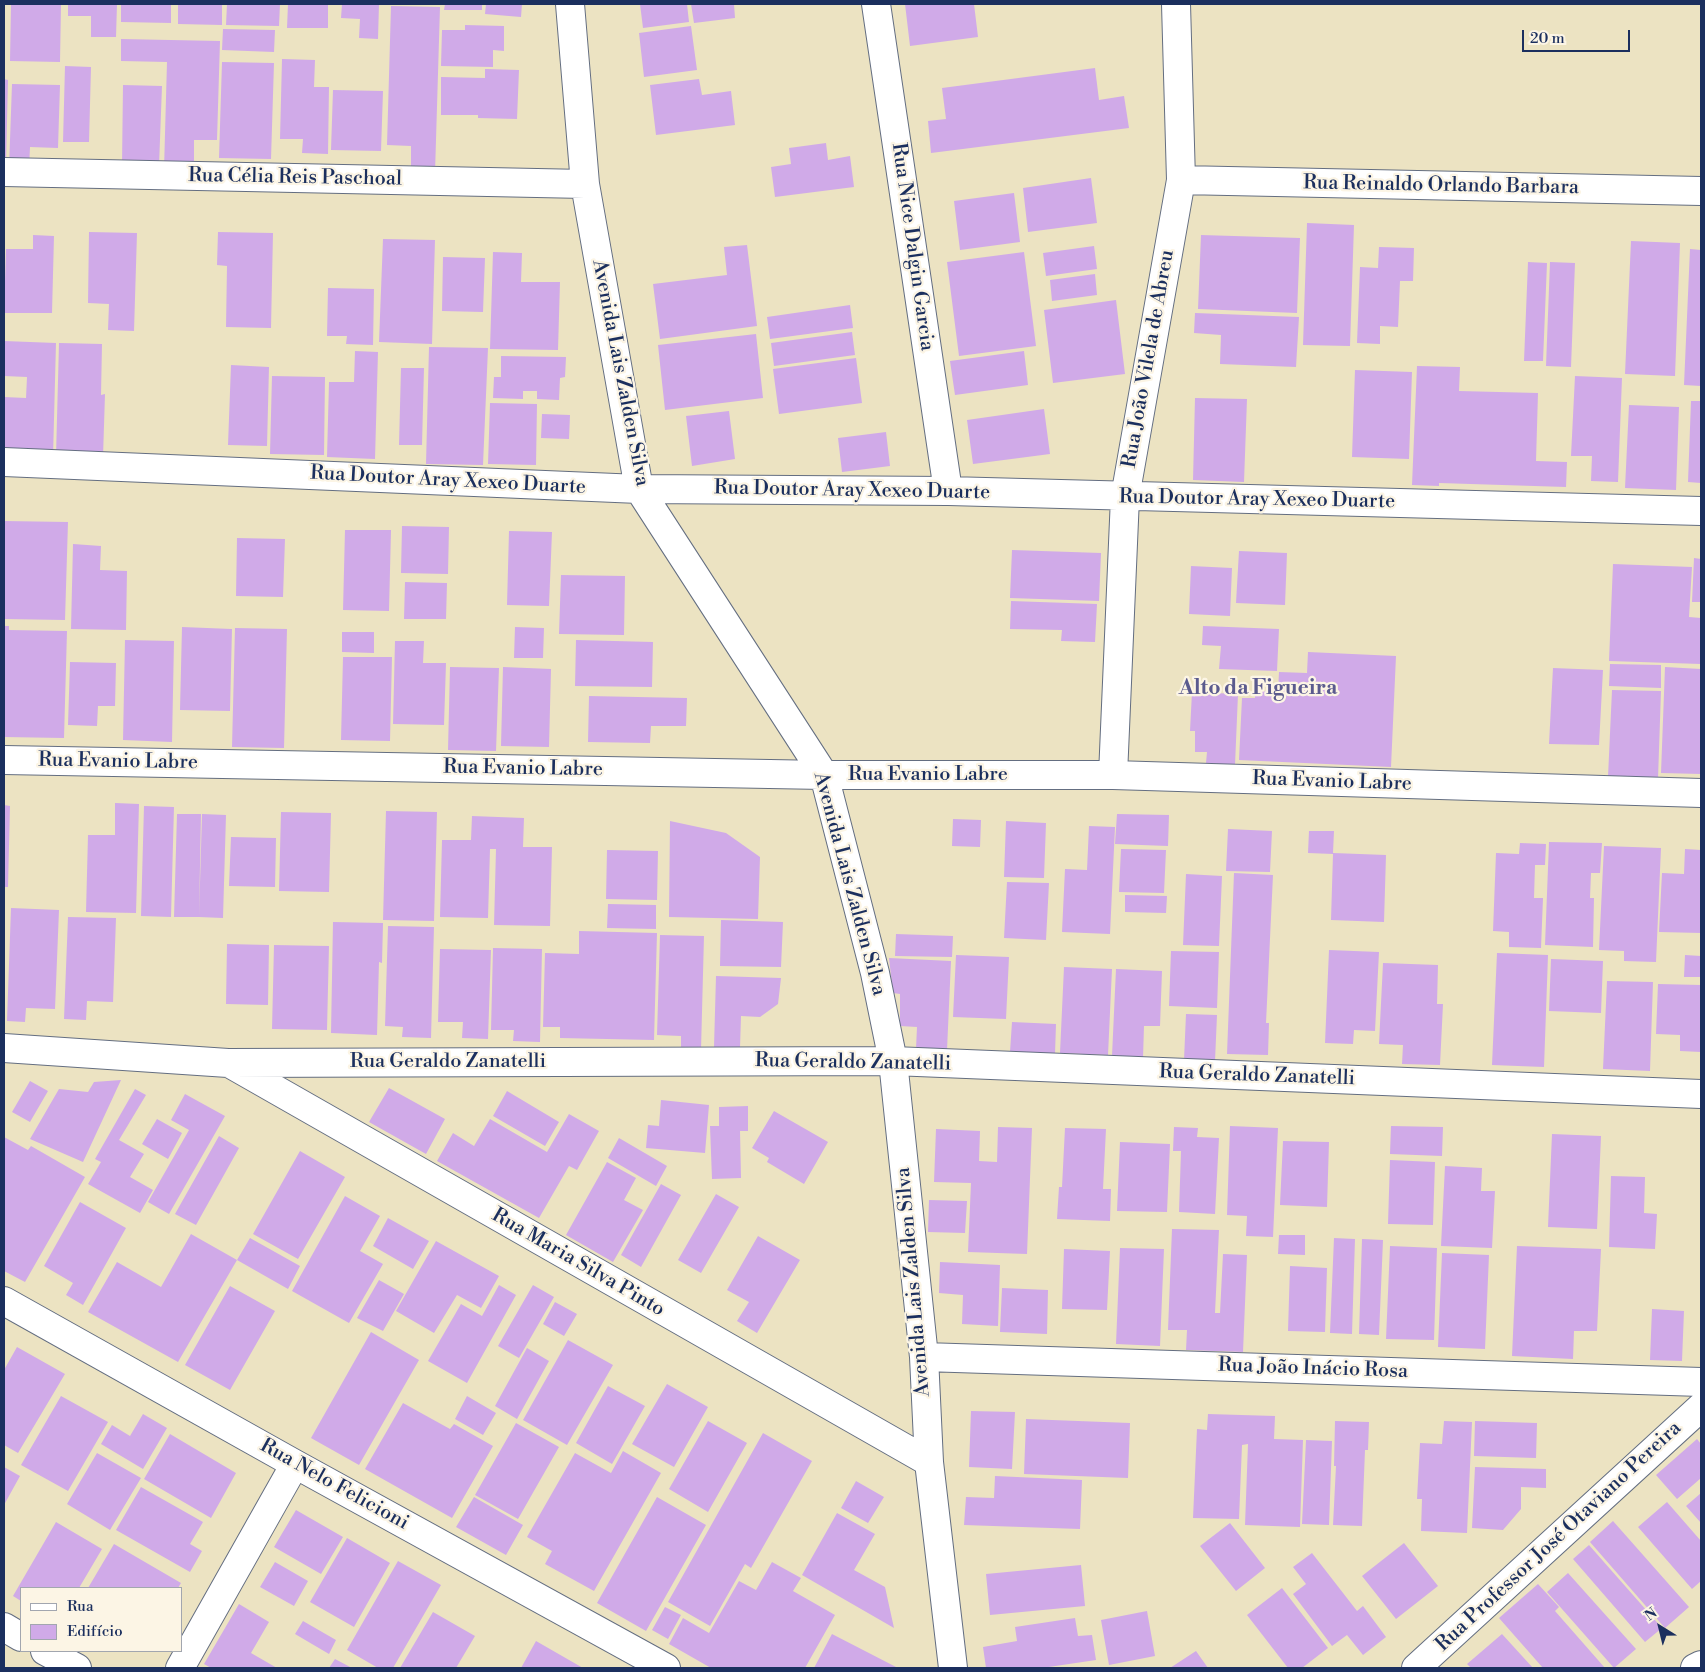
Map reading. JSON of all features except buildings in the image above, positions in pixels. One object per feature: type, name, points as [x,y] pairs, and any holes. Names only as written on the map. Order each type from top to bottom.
[{"type":"street","name":"Avenida Lais Zalden Silva","points":[[570,4],[585,184],[639,489],[824,775],[875,973],[893,1061],[924,1357],[929,1462],[953,1668]]},
{"type":"street","name":"Rua Nice Dalgin Garcia","points":[[876,4],[948,491]]},
{"type":"street","name":"Rua João Vilela de Abreu","points":[[1114,775],[1125,497],[1180,180],[1176,4]]},
{"type":"street","name":"Rua Célia Reis Paschoal","points":[[4,172],[585,184]]},
{"type":"street","name":"Rua Reinaldo Orlando Barbara","points":[[1180,180],[1701,191]]},
{"type":"street","name":"Rua Doutor Aray Xexeo Duarte","points":[[4,462],[639,489],[948,491],[1701,511]]},
{"type":"street","name":"Rua Evanio Labre","points":[[4,760],[824,775],[1114,775],[1701,793]]},
{"type":"street","name":"Rua Geraldo Zanatelli","points":[[4,1048],[228,1063],[893,1061],[1701,1094]]},
{"type":"street","name":"Rua Maria Silva Pinto","points":[[228,1063],[929,1462]]},
{"type":"street","name":"Rua Nelo Felicioni","points":[[4,1301],[666,1668]]},
{"type":"street","name":"Rua João Inácio Rosa","points":[[924,1357],[1701,1382]]},
{"type":"street","name":"Rua Professor José Otaviano Pereira","points":[[1416,1668],[1701,1407]]},
{"type":"street","points":[[180,1668],[295,1464]]},
{"type":"street","points":[[4,1627],[20,1636]]},
{"type":"street","points":[[48,1652],[77,1668]]},
{"type":"street","points":[[1695,1668],[1701,1665]]},
{"type":"district","name":"Alto da Figueira","points":[[1258,689]]}]
